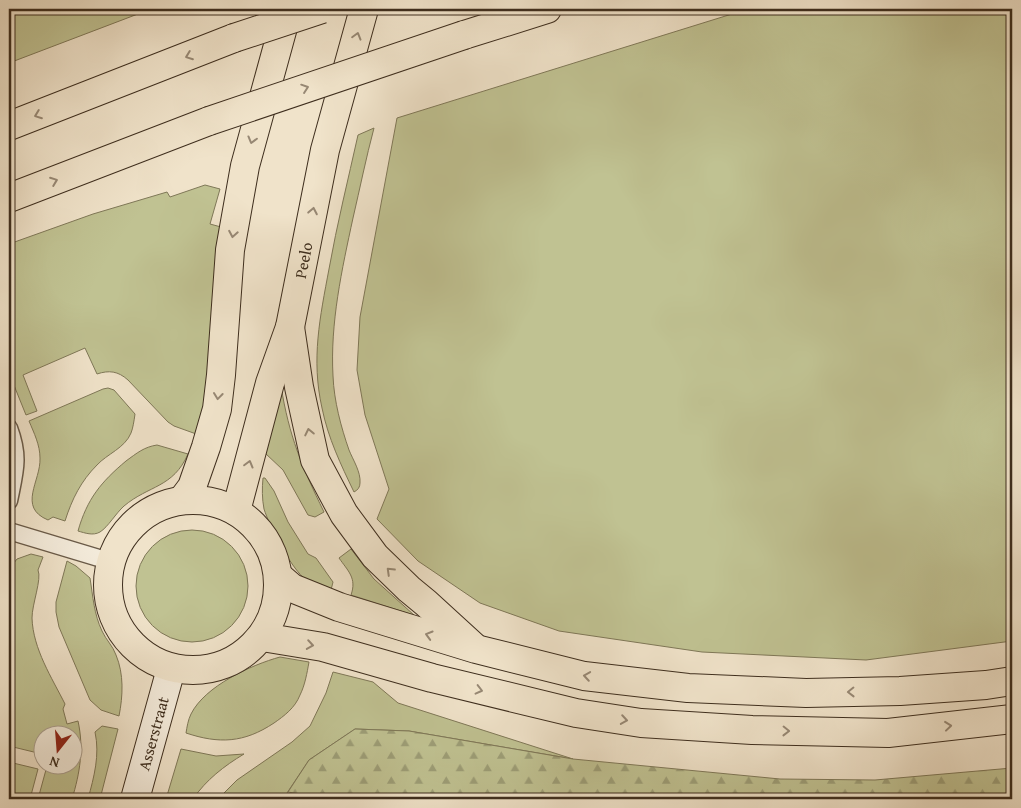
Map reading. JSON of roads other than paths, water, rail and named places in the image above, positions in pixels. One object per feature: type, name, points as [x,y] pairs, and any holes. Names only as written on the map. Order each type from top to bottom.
[{"type":"main road","points":[[183,499],[192,487],[217,409],[230,250],[245,166],[288,9]]},
{"type":"main road","points":[[9,126],[234,38],[322,9]]},
{"type":"main road","name":"Peelo","points":[[236,511],[270,383],[290,328],[325,150],[364,9]]},
{"type":"main road","points":[[9,198],[209,121],[464,34],[547,9]]},
{"type":"main road","points":[[290,328],[299,387],[315,460],[344,514],[374,556],[476,649]]},
{"type":"main road","points":[[183,499],[209,501],[236,511],[255,527],[270,550],[278,576],[277,601],[270,624],[262,637],[248,651],[225,664],[203,670],[171,669],[140,654],[118,631],[108,605],[107,583],[112,562],[120,542],[136,522],[158,507],[183,499]]},
{"type":"main road","points":[[278,576],[292,588],[339,607],[476,649],[584,676],[688,688],[806,693],[900,691],[986,685],[1012,681]]},
{"type":"main road","points":[[262,637],[323,647],[432,678],[567,710],[641,723],[752,730],[888,732],[1012,719]]},
{"type":"main road","name":"Asserstraat","points":[[134,799],[171,669]]},
{"type":"lane","points":[[9,428],[15,444],[16,464],[9,499]]},
{"type":"lane","points":[[9,531],[112,562]]}]
